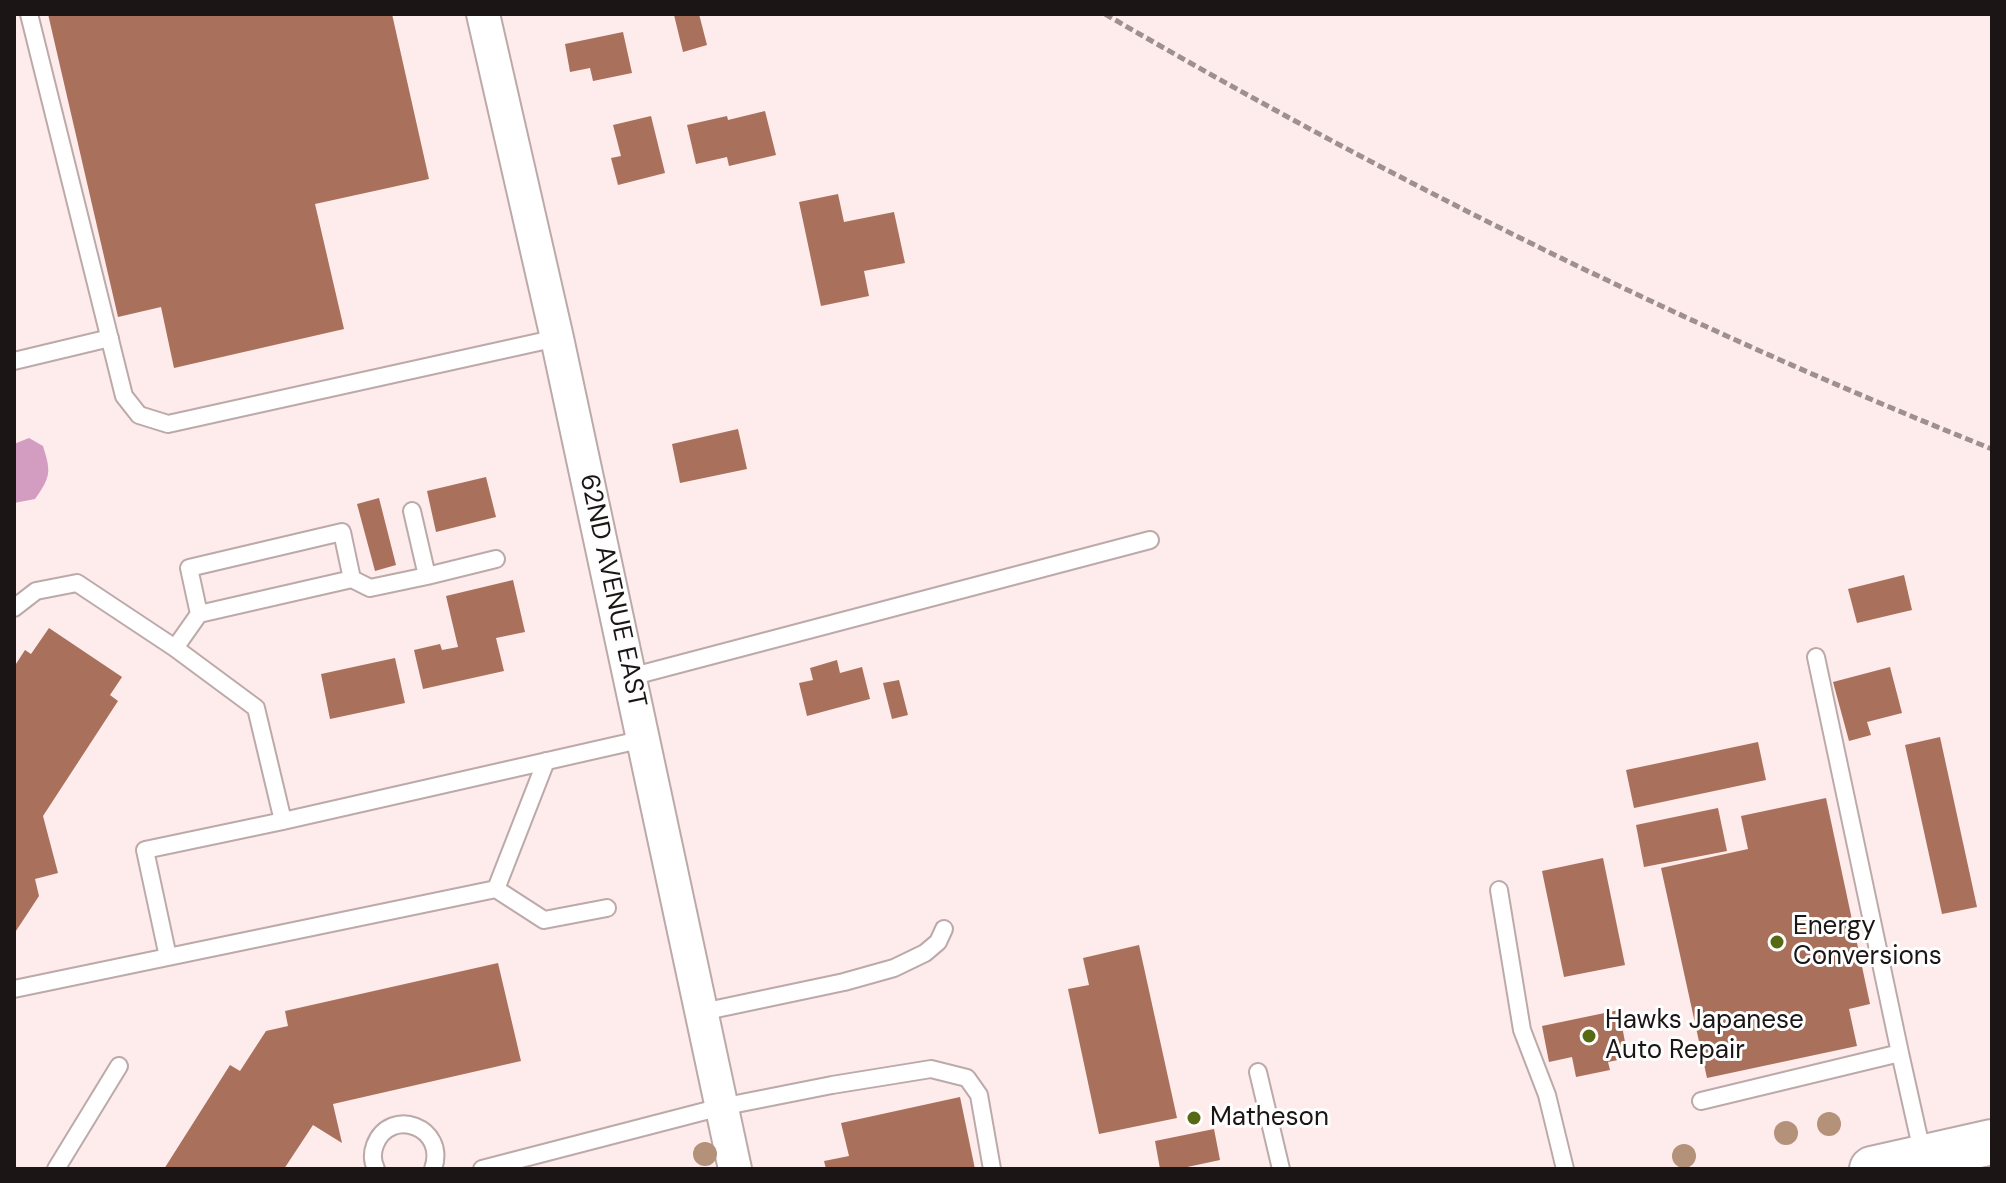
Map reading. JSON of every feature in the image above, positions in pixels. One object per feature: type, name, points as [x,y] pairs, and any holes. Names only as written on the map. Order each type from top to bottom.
[{"type":"main road","points":[[1872,1169],[1992,1142]]},
{"type":"street","name":"62ND AVENUE EAST","points":[[483,14],[557,338],[735,1169]]},
{"type":"lane","points":[[29,14],[124,396],[139,415],[168,424],[557,338]]},
{"type":"lane","points":[[14,361],[110,338]]},
{"type":"lane","points":[[412,511],[427,576]]},
{"type":"lane","points":[[199,614],[189,568],[342,532],[352,579]]},
{"type":"lane","points":[[630,677],[1150,540]]},
{"type":"lane","points":[[175,648],[199,614],[352,579],[370,588],[496,559]]},
{"type":"lane","points":[[14,608],[36,591],[77,583],[175,648],[256,708],[283,821]]},
{"type":"lane","points":[[1816,657],[1923,1158]]},
{"type":"lane","points":[[168,957],[145,850],[644,739]]},
{"type":"lane","points":[[496,889],[546,761]]},
{"type":"lane","points":[[14,989],[496,889],[544,920],[607,908]]},
{"type":"lane","points":[[1499,890],[1522,1030],[1547,1095],[1565,1169]]},
{"type":"lane","points":[[702,1012],[844,982],[894,968],[925,953],[938,942],[944,929]]},
{"type":"lane","points":[[1701,1101],[1900,1053]]},
{"type":"lane","points":[[56,1169],[119,1066]]},
{"type":"lane","points":[[482,1169],[721,1107],[931,1069],[967,1078],[979,1095],[992,1169]]},
{"type":"lane","points":[[1258,1072],[1281,1169]]},
{"type":"lane","points":[[376,1169],[373,1151],[377,1139],[397,1125],[410,1124],[431,1137],[436,1148],[433,1169]]},
{"type":"path","points":[[1105,14],[1308,128],[1482,219],[1792,365],[1992,449]]},
{"type":"shaded area","points":[[29,438],[43,446],[48,474],[35,499],[14,503],[14,444]]},
{"type":"building","points":[[48,14],[392,14],[429,179],[315,204],[344,329],[174,368],[161,307],[118,317]]},
{"type":"building","points":[[699,14],[707,45],[683,52],[674,15]]},
{"type":"building","points":[[623,32],[632,73],[593,81],[590,68],[570,72],[565,44]]},
{"type":"building","points":[[765,111],[776,155],[729,166],[727,157],[696,164],[687,125]]},
{"type":"building","points":[[651,116],[665,173],[618,185],[611,158],[621,156],[613,125]]},
{"type":"building","points":[[838,194],[844,222],[894,212],[905,263],[864,271],[869,296],[821,306],[799,202]]},
{"type":"building","points":[[738,429],[747,469],[680,483],[672,444]]},
{"type":"building","points":[[486,477],[496,517],[436,532],[427,491]]},
{"type":"building","points":[[379,498],[396,565],[375,571],[357,504]]},
{"type":"building","points":[[1904,575],[1912,610],[1857,623],[1848,589]]},
{"type":"building","points":[[513,580],[525,632],[496,638],[504,671],[423,689],[414,650],[440,644],[442,650],[458,647],[446,596]]},
{"type":"building","points":[[49,628],[122,677],[110,695],[118,701],[43,816],[58,873],[35,879],[39,896],[14,934],[14,667],[25,650],[31,654]]},
{"type":"building","points":[[395,658],[405,703],[330,719],[321,674]]},
{"type":"building","points":[[837,660],[840,673],[862,667],[870,699],[807,716],[799,683],[813,680],[810,668]]},
{"type":"building","points":[[1890,667],[1902,713],[1867,722],[1871,735],[1849,741],[1833,682]]},
{"type":"building","points":[[899,680],[908,715],[892,719],[883,683]]},
{"type":"building","points":[[1940,737],[1977,907],[1942,914],[1905,745]]},
{"type":"building","points":[[1758,742],[1766,780],[1634,808],[1626,770]]},
{"type":"building","points":[[1826,798],[1870,1004],[1849,1009],[1857,1046],[1707,1078],[1661,868],[1748,849],[1741,816]]},
{"type":"building","points":[[1718,808],[1727,851],[1644,867],[1636,825]]},
{"type":"building","points":[[1603,858],[1625,965],[1564,977],[1542,871]]},
{"type":"building","points":[[1139,945],[1177,1118],[1099,1134],[1068,989],[1089,985],[1083,958]]},
{"type":"building","points":[[498,963],[521,1061],[333,1104],[342,1143],[313,1125],[284,1169],[164,1169],[230,1065],[240,1071],[266,1031],[288,1026],[285,1011]]},
{"type":"building","points":[[1619,1010],[1628,1058],[1608,1062],[1610,1070],[1576,1077],[1572,1057],[1549,1062],[1542,1026]]},
{"type":"building","points":[[960,1097],[975,1169],[826,1169],[824,1161],[849,1156],[841,1123]]},
{"type":"building","points":[[1214,1129],[1220,1160],[1178,1169],[1160,1169],[1155,1141]]},
{"type":"place","name":"Energy Conversions","points":[[1777,942]]},
{"type":"place","name":"Hawks Japanese Auto Repair","points":[[1589,1036]]},
{"type":"place","name":"Matheson","points":[[1194,1118]]}]
